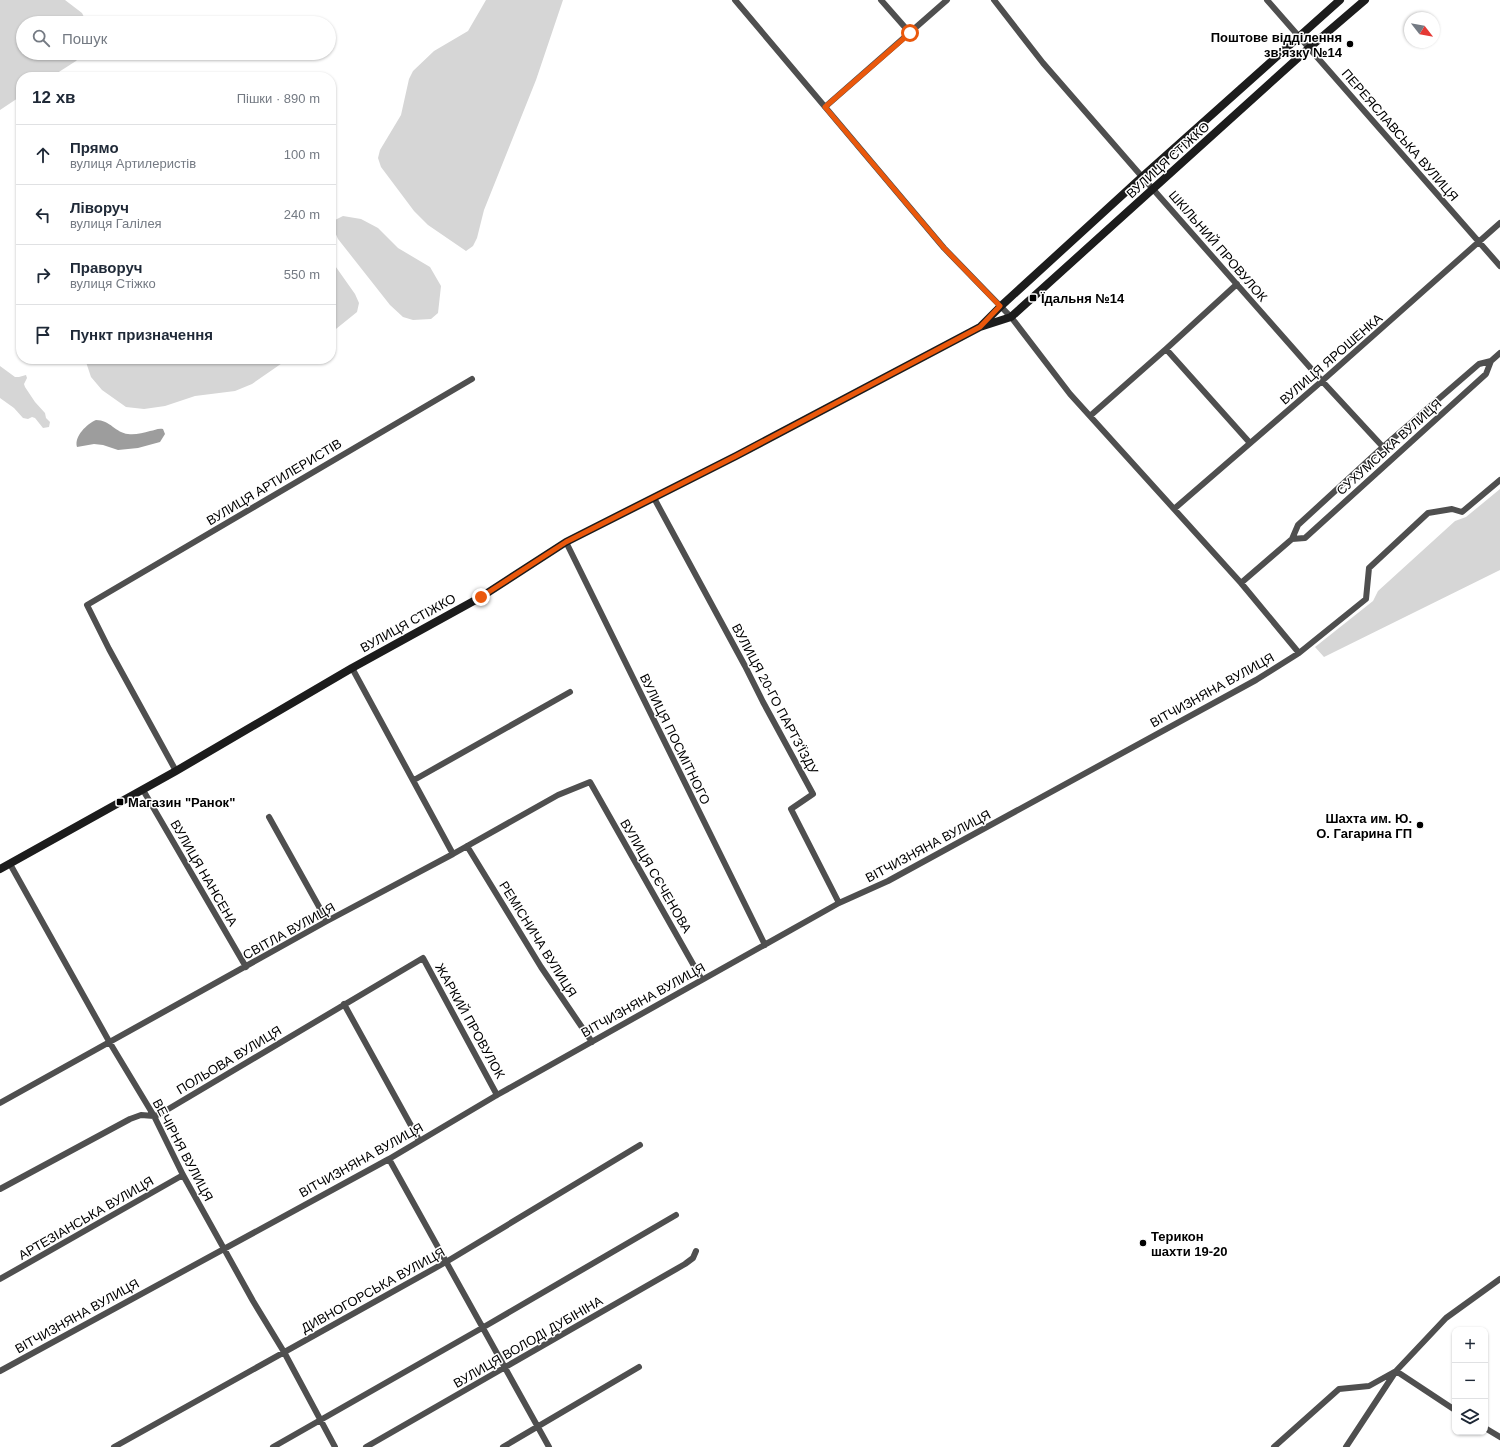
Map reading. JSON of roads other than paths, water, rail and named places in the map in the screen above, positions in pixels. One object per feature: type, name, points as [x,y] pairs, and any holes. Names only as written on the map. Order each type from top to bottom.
[{"type":"street","points":[[735,0],[944,248],[1011,317],[1070,394],[1241,582],[1300,653]]},
{"type":"street","points":[[881,0],[910,33]]},
{"type":"street","points":[[825,107],[947,0]]},
{"type":"street","name":"ШКІЛЬНИЙ ПРОВУЛОК","points":[[994,0],[1043,63],[1142,177],[1322,381],[1383,447]]},
{"type":"street","name":"ПЕРЕЯСЛАВСЬКА ВУЛИЦЯ","points":[[1267,0],[1500,266]]},
{"type":"street","name":"ВУЛИЦЯ СТІЖКО","points":[[980,327],[1000,306],[1142,177],[1340,0]]},
{"type":"street","name":"ВУЛИЦЯ СТІЖКО","points":[[0,869],[143,790],[352,668],[481,597],[566,542],[654,498],[980,327],[1011,317],[1309,48],[1365,0]]},
{"type":"street","name":"ВУЛИЦЯ ЯРОШЕНКА","points":[[1174,509],[1500,224]]},
{"type":"street","points":[[1090,416],[1237,284]]},
{"type":"street","points":[[1166,349],[1250,443]]},
{"type":"street","name":"СУХУМСЬКА ВУЛИЦЯ","points":[[1292,539],[1305,538],[1486,374],[1491,361],[1500,353]]},
{"type":"street","name":"СУХУМСЬКА ВУЛИЦЯ","points":[[1241,582],[1292,539],[1298,525],[1383,447],[1479,364],[1491,361]]},
{"type":"street","name":"ВУЛИЦЯ АРТИЛЕРИСТІВ","points":[[176,771],[109,649],[88,605],[472,379]]},
{"type":"street","name":"ВІТЧИЗНЯНА ВУЛИЦЯ","points":[[0,1371],[223,1248],[389,1159],[497,1095],[839,903],[888,881],[1256,680],[1300,653],[1366,599],[1369,568],[1428,513],[1452,509],[1462,512],[1500,480]]},
{"type":"street","name":"ВУЛИЦЯ 20-ГО ПАРТЗ'ЇЗДУ","points":[[654,498],[813,794],[791,809],[839,903]]},
{"type":"street","name":"ВУЛИЦЯ ПОСМІТНОГО","points":[[566,542],[765,945]]},
{"type":"street","points":[[352,668],[453,854]]},
{"type":"street","points":[[414,780],[570,692]]},
{"type":"street","name":"СВІТЛА ВУЛИЦЯ","points":[[0,1104],[558,795],[590,782]]},
{"type":"street","name":"ВУЛИЦЯ СЄЧЕНОВА","points":[[590,782],[702,980]]},
{"type":"street","name":"ВУЛИЦЯ НАНСЕНА","points":[[143,790],[246,968]]},
{"type":"street","points":[[269,817],[328,921]]},
{"type":"street","name":"РЕМІСНИЧА ВУЛИЦЯ","points":[[467,846],[541,967],[592,1042]]},
{"type":"street","name":"ВЕЧІРНЯ ВУЛИЦЯ","points":[[10,864],[110,1043],[154,1116],[183,1175],[223,1248],[284,1352],[335,1447]]},
{"type":"street","name":"ПОЛЬОВА ВУЛИЦЯ","points":[[0,1189],[130,1119],[141,1115],[154,1116],[160,1114],[423,958]]},
{"type":"street","name":"ЖАРКИЙ ПРОВУЛОК","points":[[423,958],[497,1095]]},
{"type":"street","points":[[344,1004],[419,1140]]},
{"type":"street","name":"ДИВНОГОРСЬКА ВУЛИЦЯ","points":[[114,1447],[446,1262],[640,1146]]},
{"type":"street","points":[[389,1159],[549,1447]]},
{"type":"street","name":"АРТЕЗІАНСЬКА ВУЛИЦЯ","points":[[0,1279],[183,1175]]},
{"type":"street","points":[[272,1447],[482,1328],[676,1215]]},
{"type":"street","name":"ВУЛИЦЯ ВОЛОДІ ДУБІНІНА","points":[[366,1447],[685,1264],[693,1258],[696,1251]]},
{"type":"street","points":[[1346,1447],[1396,1371],[1446,1318],[1500,1279]]},
{"type":"street","points":[[503,1447],[639,1367]]},
{"type":"street","points":[[1396,1371],[1452,1408]]},
{"type":"street","points":[[1274,1447],[1339,1389],[1369,1386],[1396,1371]]},
{"type":"street","points":[[1488,1430],[1500,1437]]},
{"type":"place","name":"Поштове відділення зв'язку №14","points":[[1350,44]]},
{"type":"place","name":"Їдальня №14","points":[[1033,298]]},
{"type":"place","name":"Магазин \"Ранок\"","points":[[120,802]]},
{"type":"place","name":"Шахта им. Ю. О. Гагарина ГП","points":[[1420,825]]},
{"type":"place","name":"Терикон шахти 19-20","points":[[1143,1243]]}]
